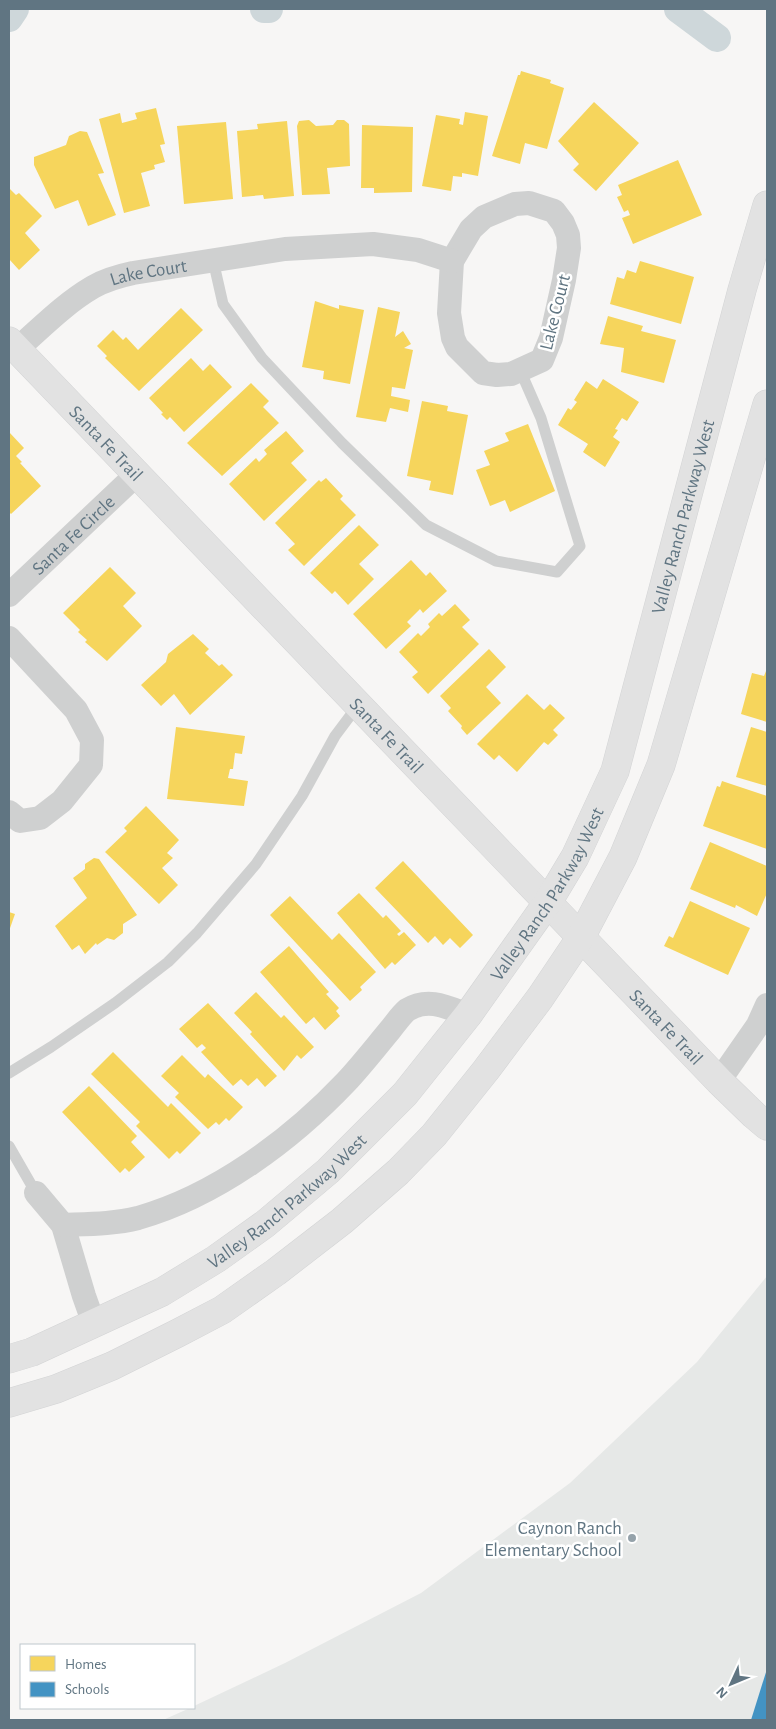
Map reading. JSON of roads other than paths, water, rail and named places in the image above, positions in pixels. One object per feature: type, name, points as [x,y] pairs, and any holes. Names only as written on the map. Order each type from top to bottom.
[{"type":"main road","name":"Valley Ranch Parkway West","points":[[9,1360],[32,1352],[162,1292],[216,1259],[272,1218],[328,1171],[405,1094],[468,1015],[548,902],[576,857],[615,771],[742,290],[767,205]]},
{"type":"main road","name":"Santa Fe Trail","points":[[13,345],[719,1081],[754,1116],[767,1126]]},
{"type":"main road","points":[[9,1403],[56,1389],[104,1370],[222,1310],[342,1221],[398,1172],[434,1135],[486,1070],[534,1006],[581,936],[623,857],[661,765],[767,404]]},
{"type":"street","name":"Lake Court","points":[[529,203],[554,211],[568,234],[569,248],[550,338],[542,360],[520,370],[511,374],[497,375],[482,372],[457,347],[453,338],[448,313],[452,261],[471,229],[484,217],[515,204],[529,203]]},
{"type":"street","name":"Lake Court","points":[[13,345],[93,287],[133,273],[285,250],[373,244],[418,250],[452,261]]},
{"type":"street","name":"Santa Fe Circle","points":[[9,595],[137,474]]},
{"type":"street","points":[[9,638],[76,710],[92,740],[91,765],[62,801],[40,818],[20,821],[9,812]]},
{"type":"street","points":[[63,1225],[103,1224],[138,1218],[178,1204],[213,1186],[251,1163],[304,1123],[346,1082],[406,1011],[424,1003],[443,1005],[468,1015]]},
{"type":"street","points":[[719,1081],[758,1025],[767,1005]]},
{"type":"street","points":[[36,1193],[63,1225],[94,1324]]},
{"type":"lane","points":[[214,260],[223,304],[262,358],[342,443],[426,525],[496,561],[557,572],[580,546],[541,418],[520,370]]},
{"type":"lane","points":[[9,1072],[51,1047],[115,1004],[168,962],[197,932],[256,864],[302,796],[335,736],[358,704]]},
{"type":"lane","points":[[9,1146],[36,1193]]},
{"type":"waterway","points":[[9,18],[15,9]]},
{"type":"waterway","points":[[264,9],[269,9]]},
{"type":"waterway","points":[[678,9],[717,38]]},
{"type":"place","name":"Caynon Ranch Elementary School","points":[[632,1538]]}]
